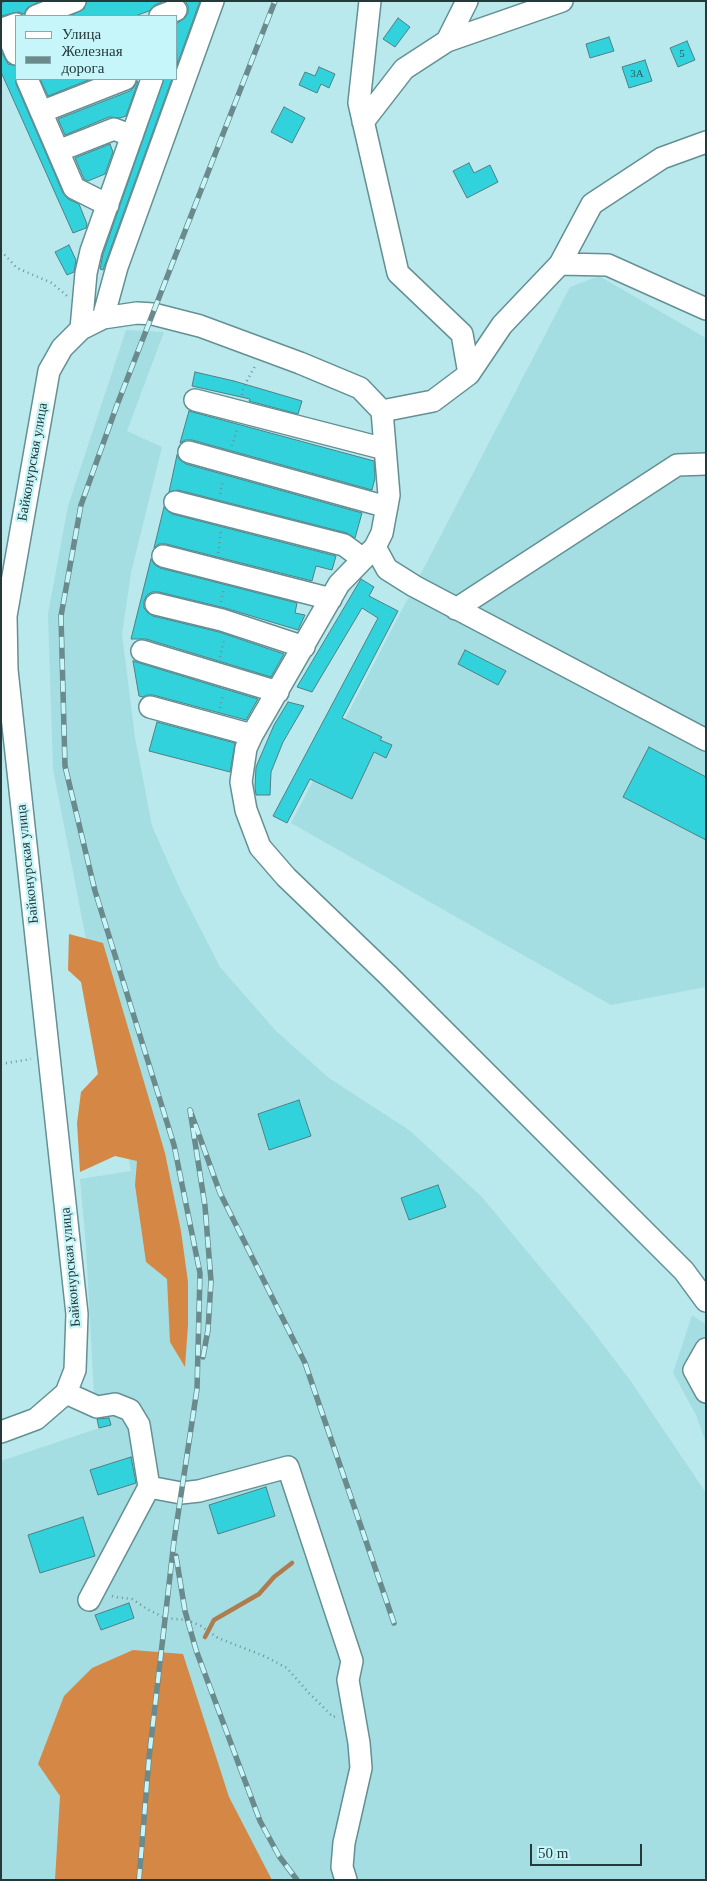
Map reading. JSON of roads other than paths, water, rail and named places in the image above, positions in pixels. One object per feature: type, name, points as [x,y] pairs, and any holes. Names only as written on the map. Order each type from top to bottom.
[{"type":"street","points":[[39,15],[75,1]]},
{"type":"street","points":[[103,318],[117,267],[213,1]]},
{"type":"street","points":[[370,1],[359,103],[398,273],[462,334],[469,374]]},
{"type":"street","points":[[446,41],[467,1]]},
{"type":"street","points":[[363,122],[404,69],[446,41],[562,1]]},
{"type":"street","points":[[15,24],[5,28],[15,52]]},
{"type":"street","points":[[27,80],[74,188],[108,204]]},
{"type":"street","points":[[41,112],[122,80]]},
{"type":"street","points":[[82,320],[86,273],[90,258],[152,80]]},
{"type":"street","points":[[58,151],[114,129],[132,136]]},
{"type":"street","points":[[706,142],[662,158],[592,204],[560,264],[502,325],[469,374],[434,401],[382,411],[389,495],[382,533],[369,553],[340,584],[252,735],[246,748],[241,782],[246,810],[260,847],[286,877],[389,976],[684,1271],[706,1301]]},
{"type":"street","points":[[560,264],[608,265],[706,309]]},
{"type":"street","name":"Байконурская улица","points":[[1,1432],[36,1420],[66,1393],[75,1370],[77,1314],[50,1055],[4,670],[6,616],[49,371],[62,348],[82,320],[137,313],[153,314],[200,326],[300,363],[360,388],[382,411]]},
{"type":"street","points":[[195,400],[385,449]]},
{"type":"street","points":[[189,452],[387,507]]},
{"type":"street","points":[[456,609],[677,465],[706,464]]},
{"type":"street","points":[[175,502],[369,553],[387,569],[414,586],[706,740]]},
{"type":"street","points":[[162,556],[331,599]]},
{"type":"street","points":[[156,604],[222,620],[304,647]]},
{"type":"street","points":[[142,650],[278,692]]},
{"type":"street","points":[[150,707],[252,735]]},
{"type":"street","points":[[706,1349],[694,1370],[706,1392]]},
{"type":"street","points":[[66,1393],[97,1407],[115,1404],[130,1410],[139,1425],[149,1487],[92,1593]]},
{"type":"street","points":[[149,1487],[181,1493],[199,1491],[288,1467],[352,1661],[348,1680],[359,1743],[361,1768],[344,1843],[342,1867],[346,1880]]},
{"type":"waterway","points":[[205,1637],[214,1620],[259,1594],[274,1577],[292,1563]]},
{"type":"railway","points":[[139,1880],[149,1758],[174,1541],[197,1389],[200,1273],[174,1145],[95,891],[65,766],[61,616],[81,505],[117,405],[275,1]]},
{"type":"railway","points":[[203,1357],[208,1330],[211,1281],[205,1206],[190,1110],[220,1193],[305,1363],[394,1623]]},
{"type":"railway","points":[[176,1556],[185,1611],[196,1650],[260,1821],[279,1856],[297,1880]]}]
